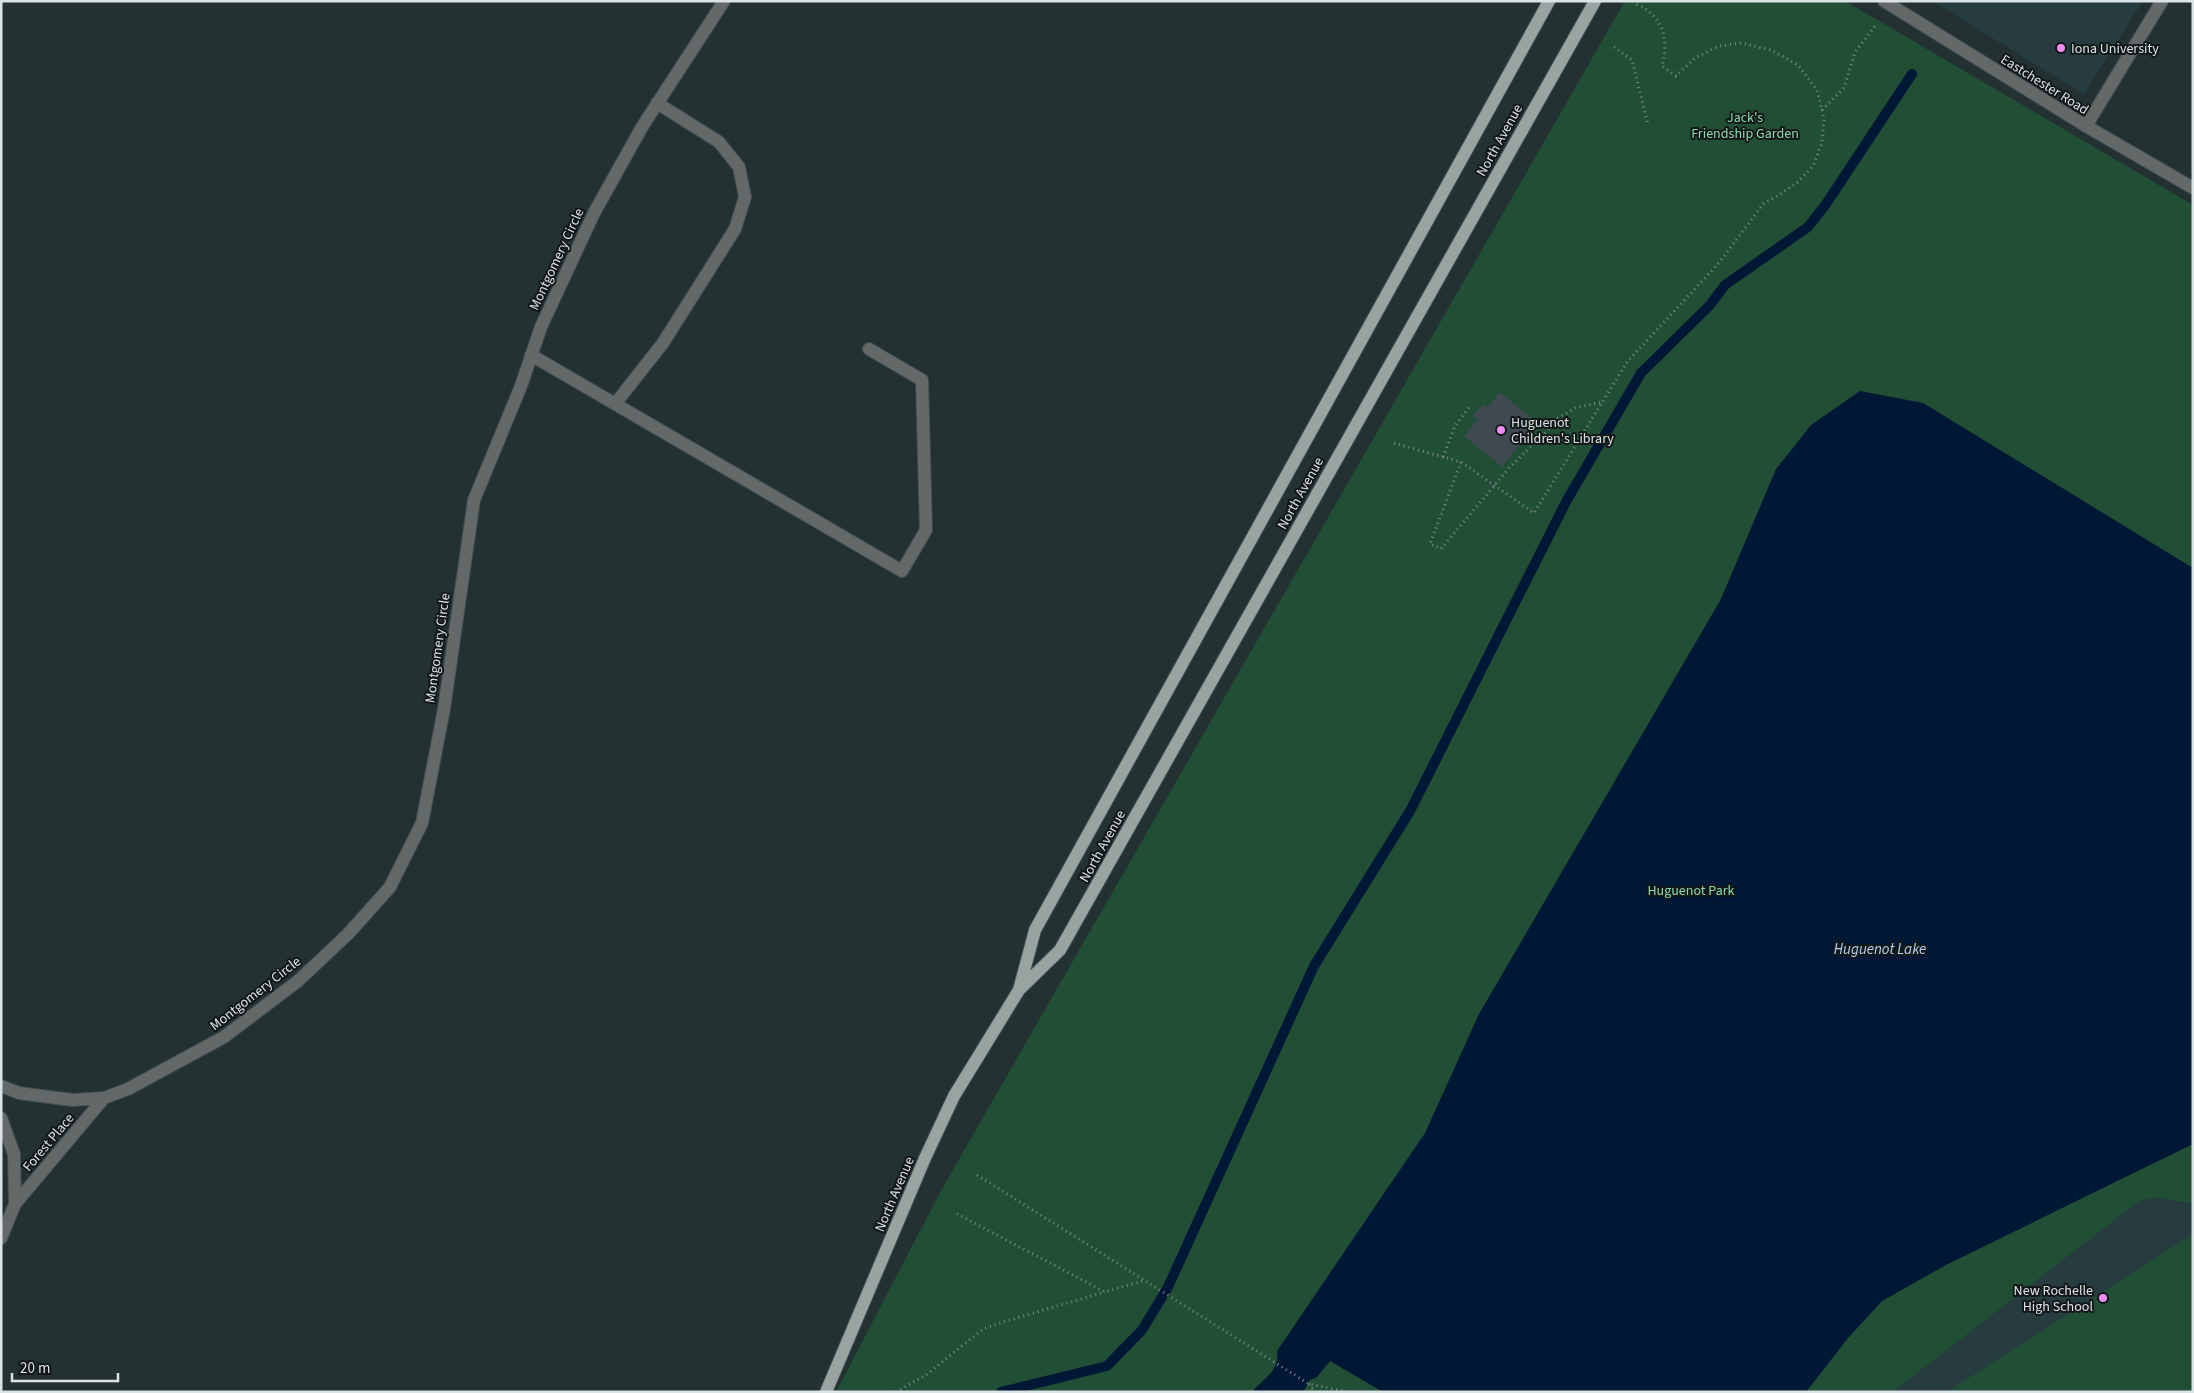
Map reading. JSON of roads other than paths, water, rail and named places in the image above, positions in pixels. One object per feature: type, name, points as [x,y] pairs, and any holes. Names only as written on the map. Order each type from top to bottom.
[{"type":"main road","name":"North Avenue","points":[[1019,990],[1035,930],[1548,1]]},
{"type":"main road","name":"North Avenue","points":[[826,1390],[925,1158],[954,1096],[1019,990],[1060,950],[1594,1]]},
{"type":"street","name":"Montgomery Circle","points":[[1,1086],[20,1093],[72,1100],[104,1098],[128,1089],[224,1037],[298,981],[348,934],[390,887],[422,823],[444,709],[474,500],[520,386],[540,327],[594,213],[657,104],[724,1]]},
{"type":"street","name":"Eastchester Road","points":[[1884,1],[2086,126],[2193,188]]},
{"type":"street","points":[[2086,126],[2162,1]]},
{"type":"street","points":[[615,404],[663,343],[725,246],[735,229],[745,197],[739,166],[718,142],[657,104]]},
{"type":"street","points":[[531,355],[902,571],[926,530],[922,380],[869,348]]},
{"type":"street","name":"Forest Place","points":[[1,1238],[15,1204],[104,1098]]},
{"type":"street","name":"Forest Place","points":[[1,1118],[14,1154],[15,1204]]},
{"type":"water","name":"Huguenot Lake","points":[[1860,391],[1923,403],[2193,568],[2193,1144],[1946,1265],[1882,1301],[1848,1338],[1806,1392],[1383,1392],[1330,1361],[1317,1377],[1310,1380],[1303,1392],[1252,1392],[1273,1370],[1276,1364],[1277,1351],[1425,1133],[1479,1014],[1721,599],[1776,469],[1811,425]]},
{"type":"waterway","points":[[1001,1392],[1107,1366],[1142,1330],[1168,1287],[1314,966],[1410,811],[1567,500],[1641,373],[1710,305],[1725,285],[1808,227],[1826,204],[1912,74]]},
{"type":"place","name":"Iona University","points":[[2061,48]]},
{"type":"place","name":"Huguenot Children's Library","points":[[1501,430]]},
{"type":"place","name":"New Rochelle High School","points":[[2103,1298]]},
{"type":"park label","name":"Jack's Friendship Garden","points":[[1745,126]]},
{"type":"park label","name":"Huguenot Park","points":[[1691,890]]}]
